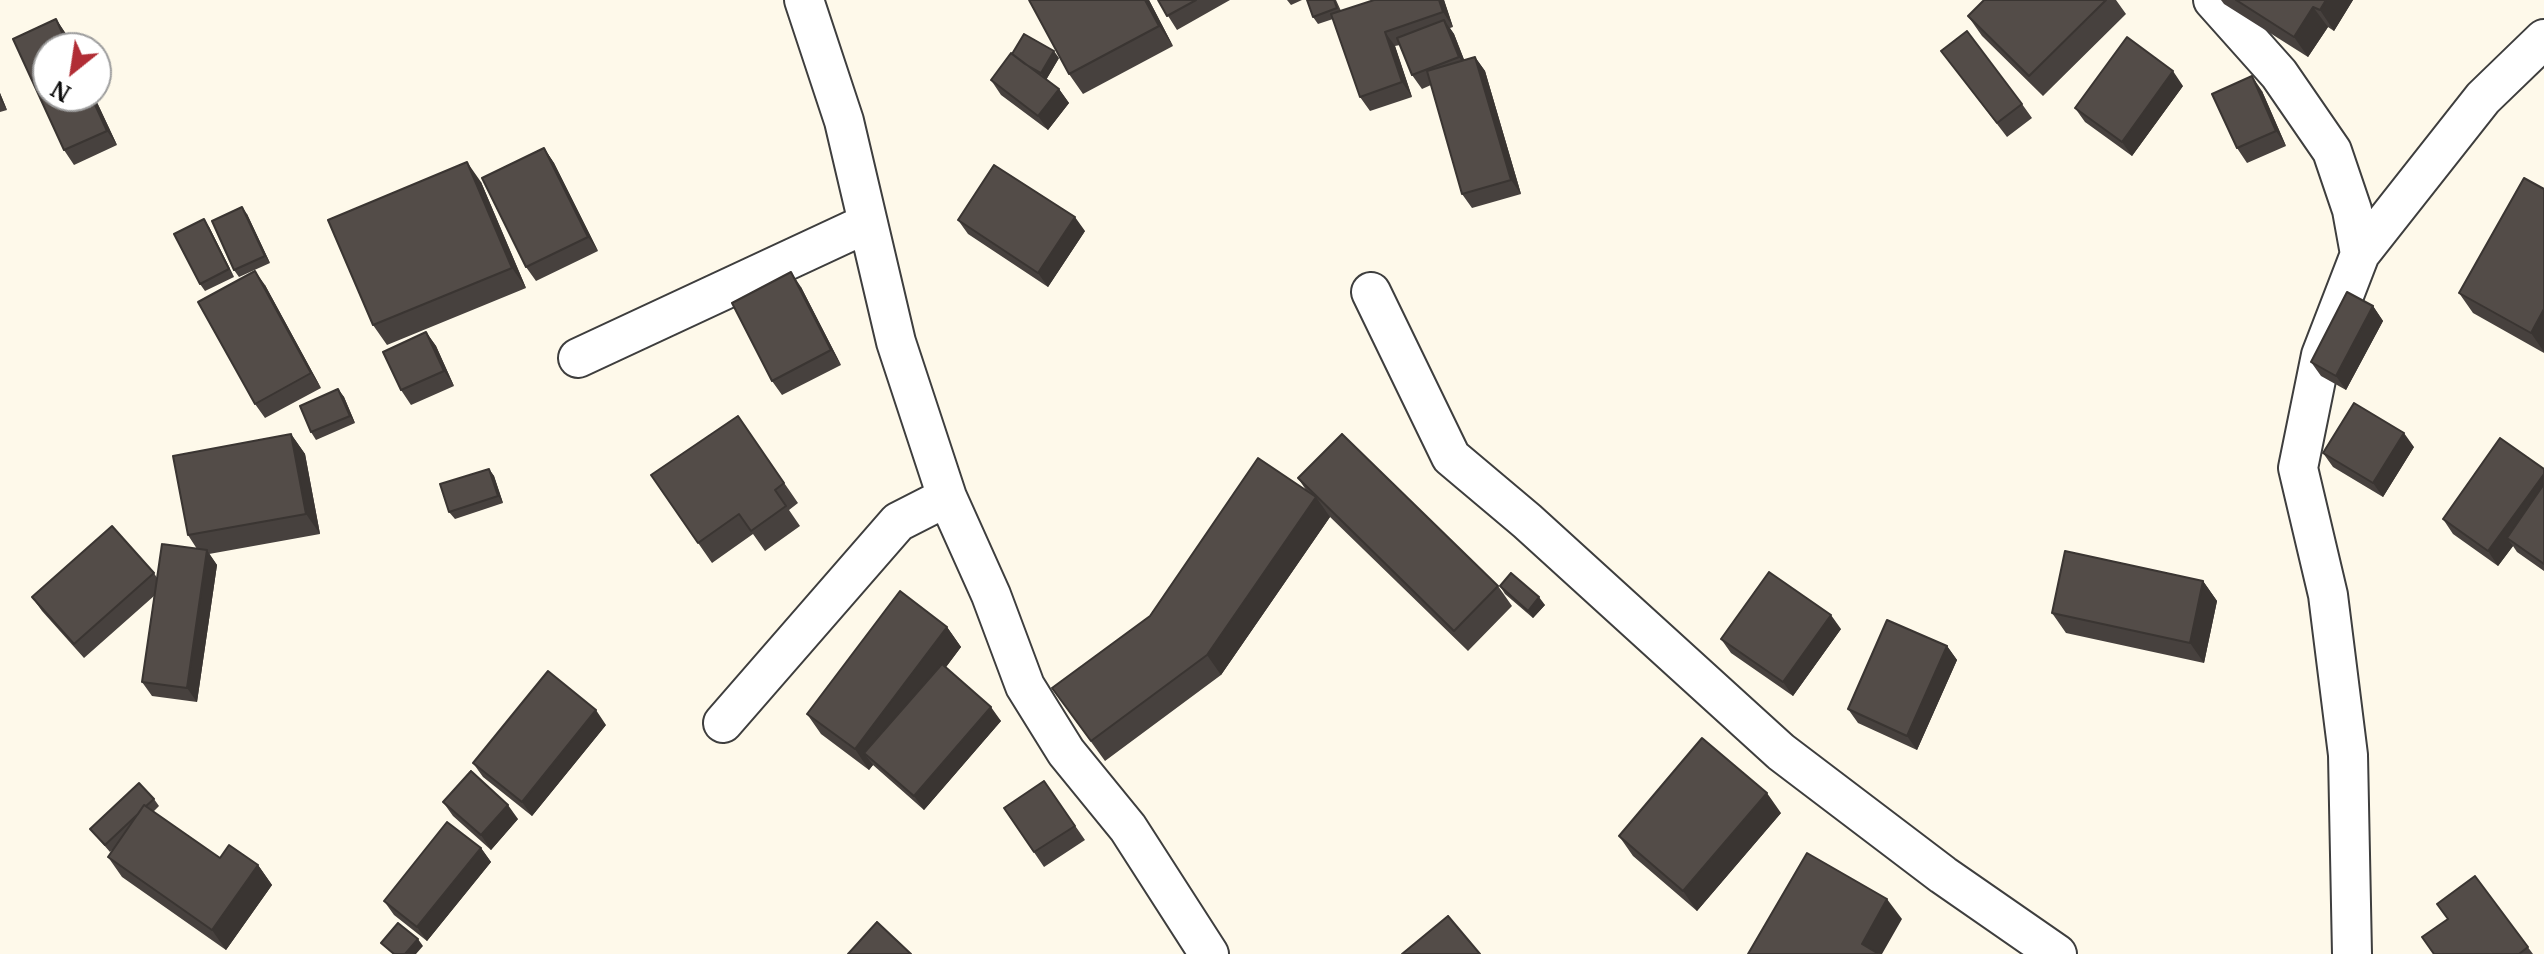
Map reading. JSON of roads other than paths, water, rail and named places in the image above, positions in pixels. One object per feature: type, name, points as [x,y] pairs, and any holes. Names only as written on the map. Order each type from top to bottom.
[{"type":"street","points":[[804,0],[844,121],[896,342],[947,497],[991,595],[1025,686],[1066,752],[1128,828],[1209,954]]},
{"type":"street","points":[[2213,0],[2279,74],[2332,151],[2352,210],[2360,254]]},
{"type":"street","points":[[2352,954],[2348,755],[2328,595],[2298,468],[2321,355],[2360,254],[2483,98],[2544,39]]},
{"type":"street","points":[[578,358],[868,223]]},
{"type":"street","points":[[1371,292],[1451,457],[1527,521],[1781,752],[1943,875],[2057,954]]},
{"type":"street","points":[[723,723],[898,522],[947,497]]}]
